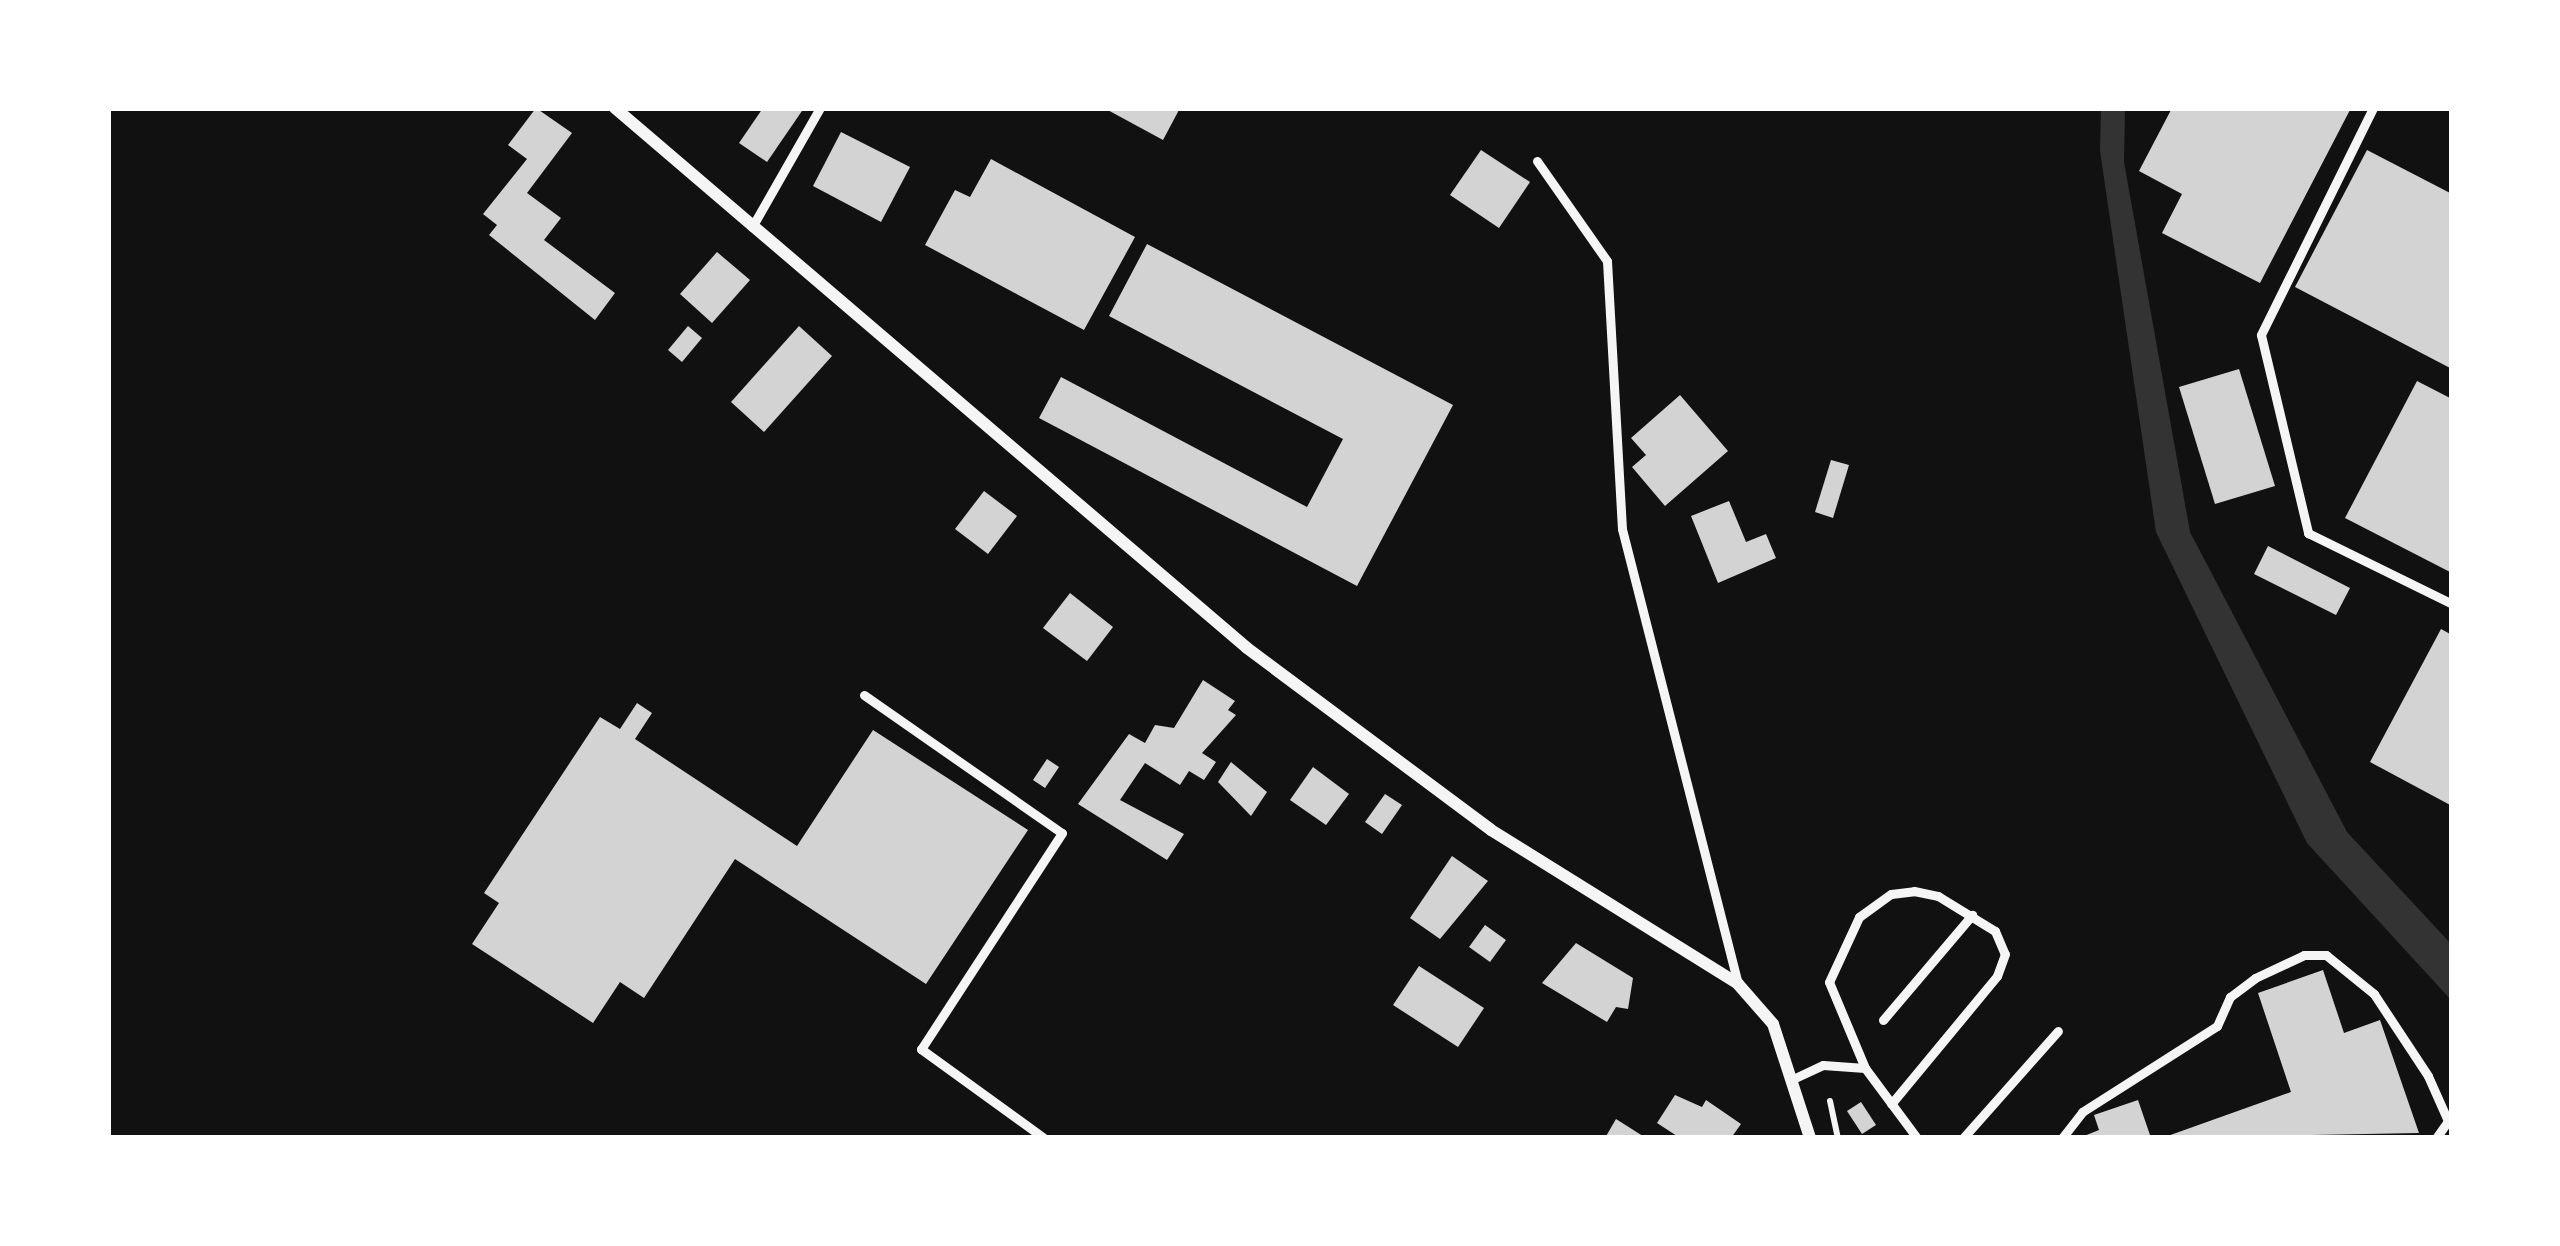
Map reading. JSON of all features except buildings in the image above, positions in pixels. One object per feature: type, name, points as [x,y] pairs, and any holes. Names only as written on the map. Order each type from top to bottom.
[{"type":"street","points":[[615,108],[1247,648],[1491,830],[1738,984],[1773,1024],[1795,1078],[1810,1138]]},
{"type":"lane","points":[[752,227],[820,108]]},
{"type":"lane","points":[[2373,108],[2261,335],[2308,533],[2452,604]]},
{"type":"lane","points":[[1537,161],[1594,232],[1606,261],[1622,530],[1738,984]]},
{"type":"lane","points":[[864,695],[1063,833],[921,1049],[1044,1138]]},
{"type":"lane","points":[[1891,1104],[1997,976],[2005,954],[1994,932],[1972,915],[1915,891],[1891,894],[1859,917],[1829,982],[1864,1067],[1891,1104],[1916,1138]]},
{"type":"lane","points":[[1882,1020],[1972,915]]},
{"type":"lane","points":[[2062,1138],[2082,1112],[2217,1026],[2230,997],[2255,978],[2304,955],[2326,955],[2374,994],[2428,1076],[2449,1120],[2436,1138]]},
{"type":"lane","points":[[1963,1138],[2059,1031]]},
{"type":"lane","points":[[1795,1078],[1823,1065],[1864,1067]]},
{"type":"path","points":[[1830,1101],[1838,1138]]},
{"type":"shaded area","points":[[2101,108],[2125,108],[2124,162],[2190,532],[2347,832],[2452,945],[2452,1001],[2307,843],[2156,532],[2100,151]]}]
